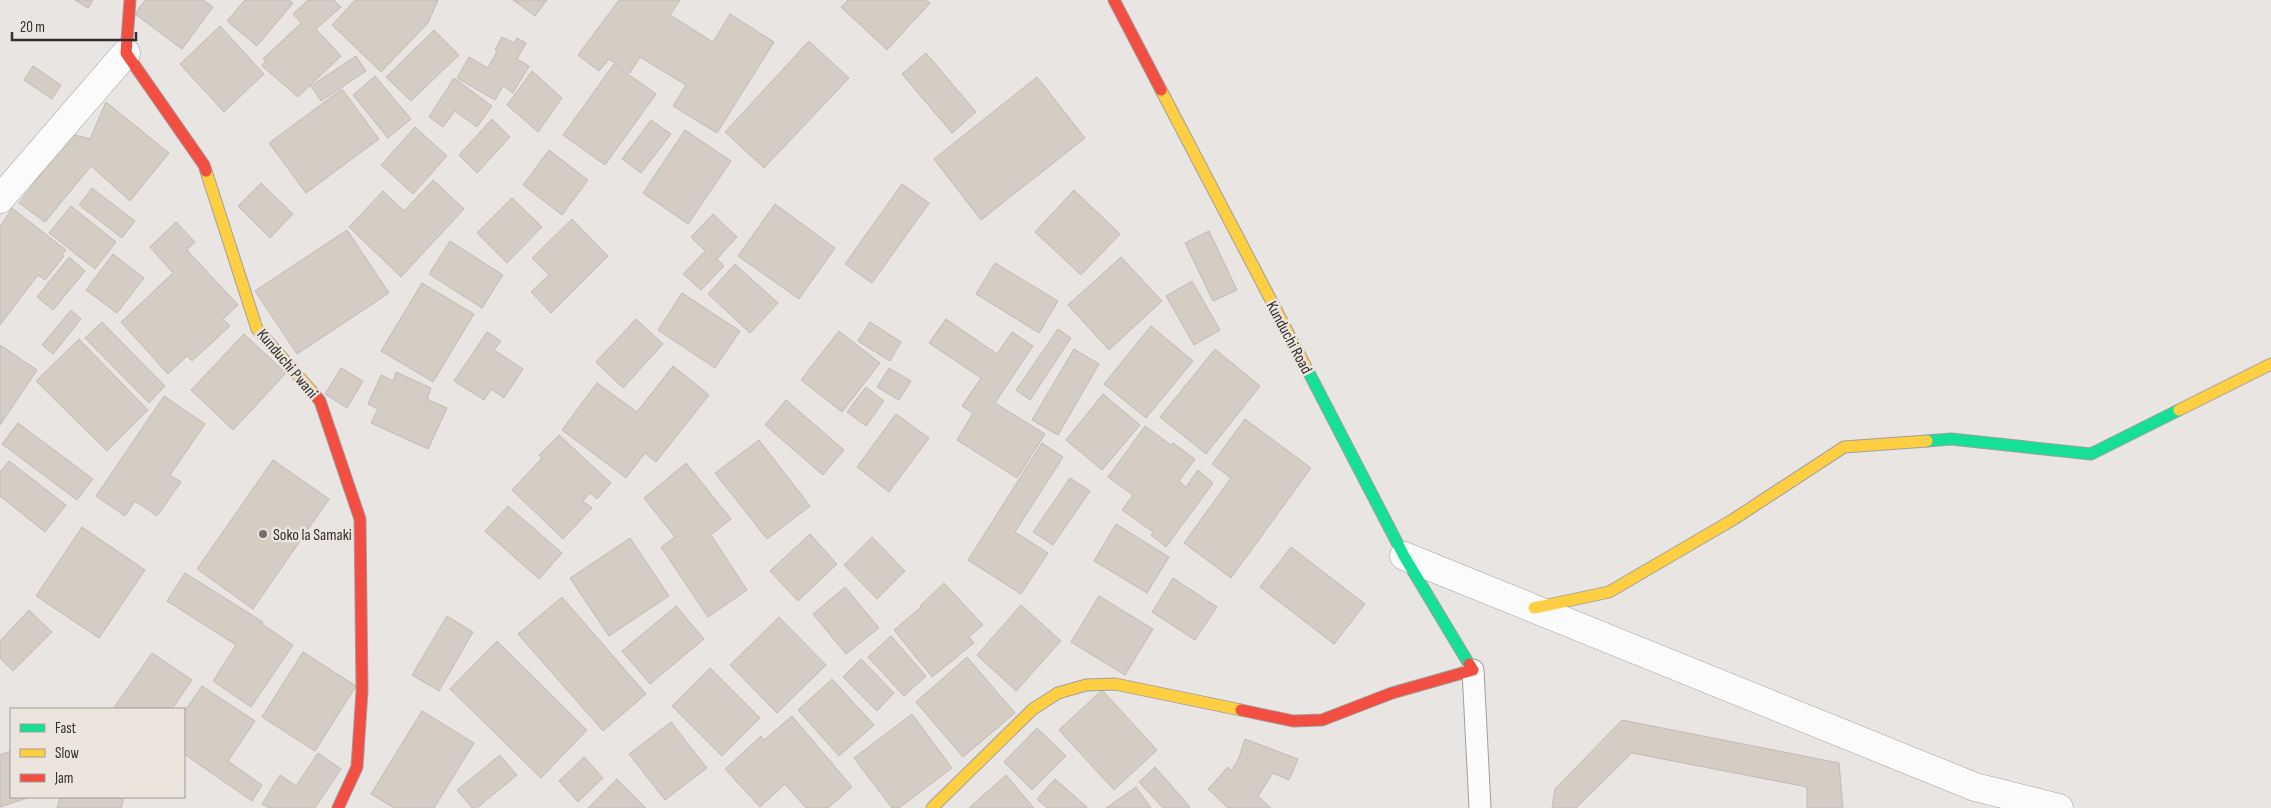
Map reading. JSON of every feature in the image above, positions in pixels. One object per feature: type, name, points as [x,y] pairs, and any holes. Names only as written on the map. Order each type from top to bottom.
[{"type":"street","points":[[0,199],[126,53],[130,0]]},
{"type":"street","name":"Kunduchi Road","points":[[1114,0],[1404,556],[1473,670]]},
{"type":"street","name":"Kunduchi Pwani","points":[[126,53],[204,166],[257,329],[320,400],[360,519],[362,691],[357,767],[338,808]]},
{"type":"street","points":[[1534,608],[1609,592],[1734,519],[1844,447],[1951,439],[2091,454],[2271,364]]},
{"type":"street","points":[[1404,556],[1975,787],[2059,808]]},
{"type":"street","points":[[932,808],[1033,709],[1058,694],[1086,685],[1115,684],[1293,722],[1322,720],[1392,693],[1473,670]]},
{"type":"lane","points":[[1473,670],[1480,808]]},
{"type":"building","points":[[75,0],[93,0],[88,8]]},
{"type":"building","points":[[145,0],[203,0],[213,7],[182,49],[135,14]]},
{"type":"building","points":[[245,0],[289,0],[293,3],[257,46],[227,21]]},
{"type":"building","points":[[308,0],[334,0],[341,7],[316,29],[341,56],[298,97],[262,66],[266,61],[263,59],[301,23],[293,14]]},
{"type":"building","points":[[355,0],[438,0],[428,23],[381,72],[332,25]]},
{"type":"building","points":[[513,0],[547,0],[535,16]]},
{"type":"building","points":[[619,0],[680,0],[670,15],[713,42],[730,14],[774,42],[717,133],[673,106],[686,85],[640,57],[630,73],[609,59],[599,71],[578,55]]},
{"type":"building","points":[[848,0],[926,0],[930,3],[887,50],[841,7]]},
{"type":"building","points":[[220,26],[264,74],[224,112],[180,64]]},
{"type":"building","points":[[434,30],[459,55],[411,101],[386,77]]},
{"type":"building","points":[[502,37],[514,43],[517,38],[526,43],[517,59],[529,66],[513,93],[503,86],[495,100],[457,78],[469,57],[488,68]]},
{"type":"building","points":[[809,41],[849,78],[764,168],[725,132]]},
{"type":"building","points":[[926,53],[976,112],[952,133],[902,74]]},
{"type":"building","points":[[356,56],[366,71],[321,101],[311,86]]},
{"type":"building","points":[[614,64],[656,94],[605,165],[563,135]]},
{"type":"building","points":[[33,66],[61,85],[52,99],[24,80]]},
{"type":"building","points":[[532,71],[562,98],[538,132],[507,105]]},
{"type":"building","points":[[375,76],[411,119],[388,138],[353,95]]},
{"type":"building","points":[[1037,77],[1085,138],[981,220],[934,159]]},
{"type":"building","points":[[454,78],[492,106],[477,127],[455,111],[443,127],[429,117]]},
{"type":"building","points":[[342,89],[379,139],[306,193],[269,143]]},
{"type":"building","points":[[106,102],[169,153],[130,201],[91,166],[45,222],[19,203],[71,134],[90,139]]},
{"type":"building","points":[[492,119],[510,137],[477,173],[459,155]]},
{"type":"building","points":[[651,120],[671,134],[641,173],[622,159]]},
{"type":"building","points":[[415,127],[447,156],[413,194],[381,165]]},
{"type":"building","points":[[685,130],[731,161],[688,224],[643,193]]},
{"type":"building","points":[[549,150],[588,180],[562,215],[523,185]]},
{"type":"building","points":[[433,180],[464,209],[401,277],[349,227],[383,191],[404,211]]},
{"type":"building","points":[[261,183],[293,214],[270,238],[238,206]]},
{"type":"building","points":[[902,184],[929,203],[872,283],[845,264]]},
{"type":"building","points":[[92,188],[135,221],[122,238],[79,205]]},
{"type":"building","points":[[1074,190],[1120,234],[1081,275],[1035,232]]},
{"type":"building","points":[[512,198],[542,227],[507,263],[477,233]]},
{"type":"building","points":[[775,204],[835,248],[799,299],[738,256]]},
{"type":"building","points":[[71,206],[116,242],[95,269],[49,233]]},
{"type":"building","points":[[12,208],[66,250],[62,254],[64,256],[45,280],[38,275],[0,325],[0,227]]},
{"type":"building","points":[[713,214],[737,237],[717,259],[724,266],[701,290],[683,274],[705,251],[691,237]]},
{"type":"building","points":[[572,219],[608,256],[551,313],[531,292],[549,275],[532,258]]},
{"type":"building","points":[[176,222],[195,242],[187,250],[238,305],[223,319],[230,326],[192,361],[187,356],[168,374],[121,322],[173,273],[150,247]]},
{"type":"building","points":[[347,230],[389,293],[297,354],[255,291]]},
{"type":"building","points":[[1209,231],[1237,290],[1213,301],[1185,243]]},
{"type":"building","points":[[450,241],[503,275],[482,308],[429,274]]},
{"type":"building","points":[[113,254],[144,278],[117,313],[86,290]]},
{"type":"building","points":[[69,257],[85,271],[53,310],[37,297]]},
{"type":"building","points":[[1121,257],[1162,301],[1109,350],[1068,305]]},
{"type":"building","points":[[995,263],[1058,301],[1039,333],[976,294]]},
{"type":"building","points":[[735,264],[778,303],[750,333],[708,294]]},
{"type":"building","points":[[1192,281],[1220,330],[1194,345],[1166,296]]},
{"type":"building","points":[[422,283],[474,314],[433,382],[381,351]]},
{"type":"building","points":[[682,293],[740,331],[715,368],[658,330]]},
{"type":"building","points":[[71,310],[81,319],[53,354],[42,345]]},
{"type":"building","points":[[636,319],[663,344],[623,388],[596,362]]},
{"type":"building","points":[[946,319],[997,354],[1012,332],[1033,346],[995,403],[1045,434],[1017,478],[957,440],[973,413],[962,406],[981,378],[929,343]]},
{"type":"building","points":[[102,322],[165,386],[149,403],[85,338]]},
{"type":"building","points":[[870,322],[901,342],[890,361],[858,341]]},
{"type":"building","points":[[1151,326],[1193,361],[1146,418],[1104,384]]},
{"type":"building","points":[[1058,329],[1071,338],[1030,400],[1016,390]]},
{"type":"building","points":[[839,331],[880,363],[842,412],[801,380]]},
{"type":"building","points":[[487,332],[501,341],[494,350],[523,369],[504,398],[491,389],[484,400],[454,381]]},
{"type":"building","points":[[244,334],[286,373],[233,430],[191,390]]},
{"type":"building","points":[[79,339],[148,410],[107,451],[36,381]]},
{"type":"building","points":[[0,345],[37,370],[0,425]]},
{"type":"building","points":[[1074,349],[1099,364],[1058,435],[1032,420]]},
{"type":"building","points":[[1215,349],[1260,386],[1206,454],[1160,417]]},
{"type":"building","points":[[673,366],[709,395],[656,462],[645,453],[626,478],[562,430],[597,383],[637,412]]},
{"type":"building","points":[[341,368],[363,381],[347,408],[325,394]]},
{"type":"building","points":[[889,368],[911,381],[899,400],[877,387]]},
{"type":"building","points":[[396,372],[431,388],[427,399],[447,408],[428,449],[371,423],[378,409],[368,404],[381,375],[393,381]]},
{"type":"building","points":[[866,387],[884,401],[866,426],[847,412]]},
{"type":"building","points":[[1103,394],[1140,425],[1102,470],[1066,440]]},
{"type":"building","points":[[164,396],[205,424],[170,475],[181,482],[157,516],[135,501],[125,516],[96,496]]},
{"type":"building","points":[[786,400],[844,450],[823,475],[765,425]]},
{"type":"building","points":[[896,414],[929,438],[889,492],[857,467]]},
{"type":"building","points":[[1245,419],[1311,468],[1231,578],[1184,543],[1231,478],[1212,464]]},
{"type":"building","points":[[18,423],[93,479],[77,500],[2,444]]},
{"type":"building","points":[[1145,426],[1171,445],[1173,443],[1195,459],[1179,481],[1186,487],[1198,470],[1213,483],[1166,547],[1151,535],[1153,532],[1122,510],[1133,495],[1108,477]]},
{"type":"building","points":[[559,435],[611,483],[597,499],[590,493],[583,501],[592,508],[563,539],[512,490],[542,458],[539,455]]},
{"type":"building","points":[[759,440],[810,506],[767,539],[715,473]]},
{"type":"building","points":[[1042,443],[1063,457],[1015,532],[1048,553],[1021,594],[968,560]]},
{"type":"building","name":"Soko la Samaki","points":[[273,460],[329,499],[253,609],[197,569]]},
{"type":"building","points":[[9,461],[66,505],[45,532],[0,496],[0,472]]},
{"type":"building","points":[[686,463],[731,519],[711,535],[747,590],[708,617],[661,547],[675,537],[644,498]]},
{"type":"building","points":[[1070,478],[1090,491],[1053,545],[1033,532]]},
{"type":"building","points":[[508,506],[562,553],[539,579],[485,531]]},
{"type":"building","points":[[1116,524],[1169,557],[1147,593],[1094,561]]},
{"type":"building","points":[[82,527],[145,570],[99,638],[36,596]]},
{"type":"building","points":[[810,534],[837,564],[798,601],[770,571]]},
{"type":"building","points":[[872,537],[905,571],[877,599],[844,565]]},
{"type":"building","points":[[630,538],[669,596],[609,636],[570,578]]},
{"type":"building","points":[[1291,547],[1365,604],[1334,644],[1260,587]]},
{"type":"building","points":[[185,573],[263,622],[262,624],[293,645],[251,707],[213,681],[236,645],[167,601]]},
{"type":"building","points":[[1173,578],[1217,607],[1195,640],[1152,612]]},
{"type":"building","points":[[944,583],[983,625],[969,637],[974,643],[932,677],[894,630],[921,607]]},
{"type":"building","points":[[845,587],[879,628],[846,654],[813,614]]},
{"type":"building","points":[[1099,596],[1153,629],[1125,675],[1071,642]]},
{"type":"building","points":[[562,597],[646,694],[603,731],[518,634]]},
{"type":"building","points":[[1021,605],[1061,641],[1016,691],[977,655]]},
{"type":"building","points":[[676,606],[704,639],[650,684],[622,651]]},
{"type":"building","points":[[29,610],[52,632],[13,671],[0,658],[0,641]]},
{"type":"building","points":[[447,616],[473,632],[439,691],[412,675]]},
{"type":"building","points":[[779,617],[826,665],[777,713],[730,665]]},
{"type":"building","points":[[891,636],[926,676],[904,696],[868,657]]},
{"type":"building","points":[[497,641],[587,730],[541,778],[450,689]]},
{"type":"building","points":[[303,652],[356,686],[315,751],[262,717]]},
{"type":"building","points":[[152,653],[192,680],[173,708],[114,708]]},
{"type":"building","points":[[967,657],[1015,713],[963,757],[916,702]]},
{"type":"building","points":[[861,659],[894,693],[877,711],[843,677]]},
{"type":"building","points":[[710,668],[760,718],[722,756],[672,706]]},
{"type":"building","points":[[832,679],[874,725],[839,756],[798,710]]},
{"type":"building","points":[[202,686],[255,721],[228,761],[262,785],[252,801],[185,755],[185,711]]},
{"type":"building","points":[[1102,690],[1157,750],[1114,790],[1059,730]]},
{"type":"building","points":[[422,711],[474,743],[434,808],[394,808],[371,794]]},
{"type":"building","points":[[912,714],[952,768],[899,808],[892,808],[854,758]]},
{"type":"building","points":[[792,716],[852,787],[828,808],[806,808],[785,784],[760,807],[725,769],[761,736],[764,740]]},
{"type":"building","points":[[1622,720],[1839,763],[1843,808],[1807,808],[1807,787],[1632,753],[1576,808],[1552,808],[1555,789]]},
{"type":"building","points":[[671,722],[707,768],[665,800],[629,754]]},
{"type":"building","points":[[1037,728],[1066,756],[1032,790],[1004,762]]},
{"type":"building","points":[[1245,739],[1298,759],[1289,780],[1273,773],[1258,796],[1271,808],[1228,808],[1208,789],[1228,767],[1231,771],[1238,760]]},
{"type":"building","points":[[10,751],[10,798],[27,798],[0,807],[0,755]]},
{"type":"building","points":[[318,753],[341,769],[315,808],[269,808],[262,804],[280,775],[296,786]]},
{"type":"building","points":[[500,755],[517,775],[477,808],[472,808],[457,790]]},
{"type":"building","points":[[584,757],[603,778],[578,802],[559,781]]},
{"type":"building","points":[[1155,767],[1189,808],[1163,808],[1139,782]]},
{"type":"building","points":[[1006,775],[1034,808],[969,808]]},
{"type":"building","points":[[617,779],[646,808],[588,808]]},
{"type":"building","points":[[1055,779],[1087,807],[1047,808],[1037,799]]},
{"type":"building","points":[[1136,787],[1151,808],[1106,808]]},
{"type":"building","points":[[60,798],[124,798],[121,808],[57,808]]},
{"type":"traffic: fast","points":[[1307,369],[1404,556],[1469,664]]},
{"type":"traffic: fast","points":[[1927,441],[1951,439],[2091,454],[2179,410]]},
{"type":"traffic: slow","points":[[1161,90],[1307,369]]},
{"type":"traffic: slow","points":[[206,171],[257,329],[315,395]]},
{"type":"traffic: slow","points":[[2179,410],[2271,364]]},
{"type":"traffic: slow","points":[[1534,608],[1609,592],[1734,519],[1844,447],[1927,441]]},
{"type":"traffic: slow","points":[[932,808],[1033,709],[1058,693],[1086,685],[1115,684],[1241,710]]},
{"type":"traffic: jam","points":[[130,0],[126,53],[204,165],[206,171]]},
{"type":"traffic: jam","points":[[1114,0],[1161,90]]},
{"type":"traffic: jam","points":[[315,395],[320,401],[360,519],[362,691],[357,767],[338,808]]},
{"type":"traffic: jam","points":[[1241,710],[1293,721],[1322,720],[1392,693],[1473,670],[1469,664]]},
{"type":"place","name":"Soko la Samaki","points":[[263,534]]}]
